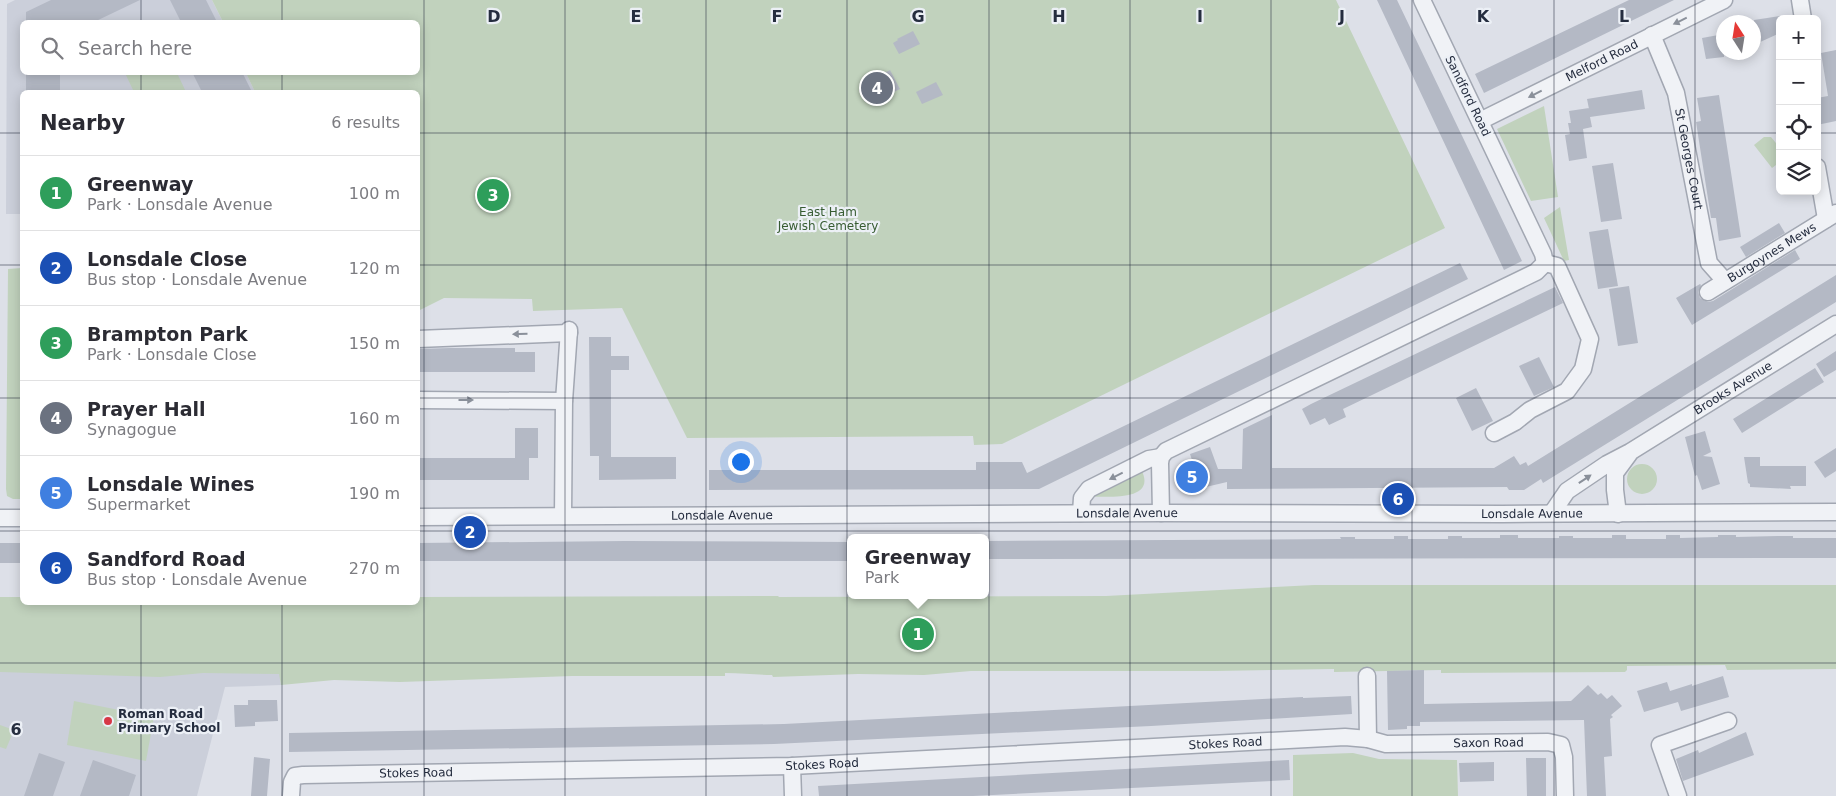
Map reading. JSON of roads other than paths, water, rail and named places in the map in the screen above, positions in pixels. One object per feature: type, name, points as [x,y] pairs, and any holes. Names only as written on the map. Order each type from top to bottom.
[{"type":"street","name":"Sandford Road","points":[[1422,0],[1543,254],[1545,263]]},
{"type":"street","name":"Melford Road","points":[[1480,121],[1724,0]]},
{"type":"street","points":[[1800,0],[1802,15]]},
{"type":"street","name":"St Georges Court","points":[[1652,35],[1676,93],[1709,263],[1725,281]]},
{"type":"street","points":[[1821,181],[1831,216]]},
{"type":"street","name":"Burgoynes Mews","points":[[1708,292],[1831,216]]},
{"type":"street","points":[[1161,513],[1161,457],[1166,450],[1536,272],[1545,263],[1556,266],[1590,339],[1583,369],[1567,391],[1530,410],[1515,422],[1494,433]]},
{"type":"street","name":"Brooks Avenue","points":[[1552,514],[1567,491],[1607,464],[1630,452],[1836,324]]},
{"type":"street","points":[[420,339],[569,331],[564,401],[563,516]]},
{"type":"street","points":[[420,400],[564,401]]},
{"type":"street","name":"Brooks Avenue","points":[[1618,514],[1615,473],[1630,452]]},
{"type":"street","points":[[1081,513],[1082,498],[1089,489],[1149,459],[1161,457]]},
{"type":"street","name":"Lonsdale Avenue","points":[[420,517],[1081,513],[1618,514],[1835,508]]},
{"type":"street","points":[[0,518],[20,518]]},
{"type":"street","points":[[1367,676],[1368,739]]},
{"type":"street","points":[[1678,796],[1660,745],[1728,721]]},
{"type":"street","name":"Stokes Road","points":[[291,796],[294,776],[303,775],[792,766],[1333,738],[1368,739]]},
{"type":"street","name":"Saxon Road","points":[[1368,739],[1386,744],[1548,742],[1560,746],[1564,757],[1565,796]]},
{"type":"street","points":[[792,766],[793,796]]},
{"type":"place","name":"Prayer Hall","points":[[877,88]]},
{"type":"place","name":"Brampton Park","points":[[493,195]]},
{"type":"place","name":"Lonsdale Wines","points":[[1192,477]]},
{"type":"place","name":"Sandford Road","points":[[1398,499]]},
{"type":"place","name":"Lonsdale Close","points":[[470,532]]},
{"type":"place","name":"Greenway","points":[[918,634]]},
{"type":"place","name":"Roman Road Primary School","points":[[108,721]]},
{"type":"park label","name":"East Ham Jewish Cemetery","points":[[828,219]]}]
